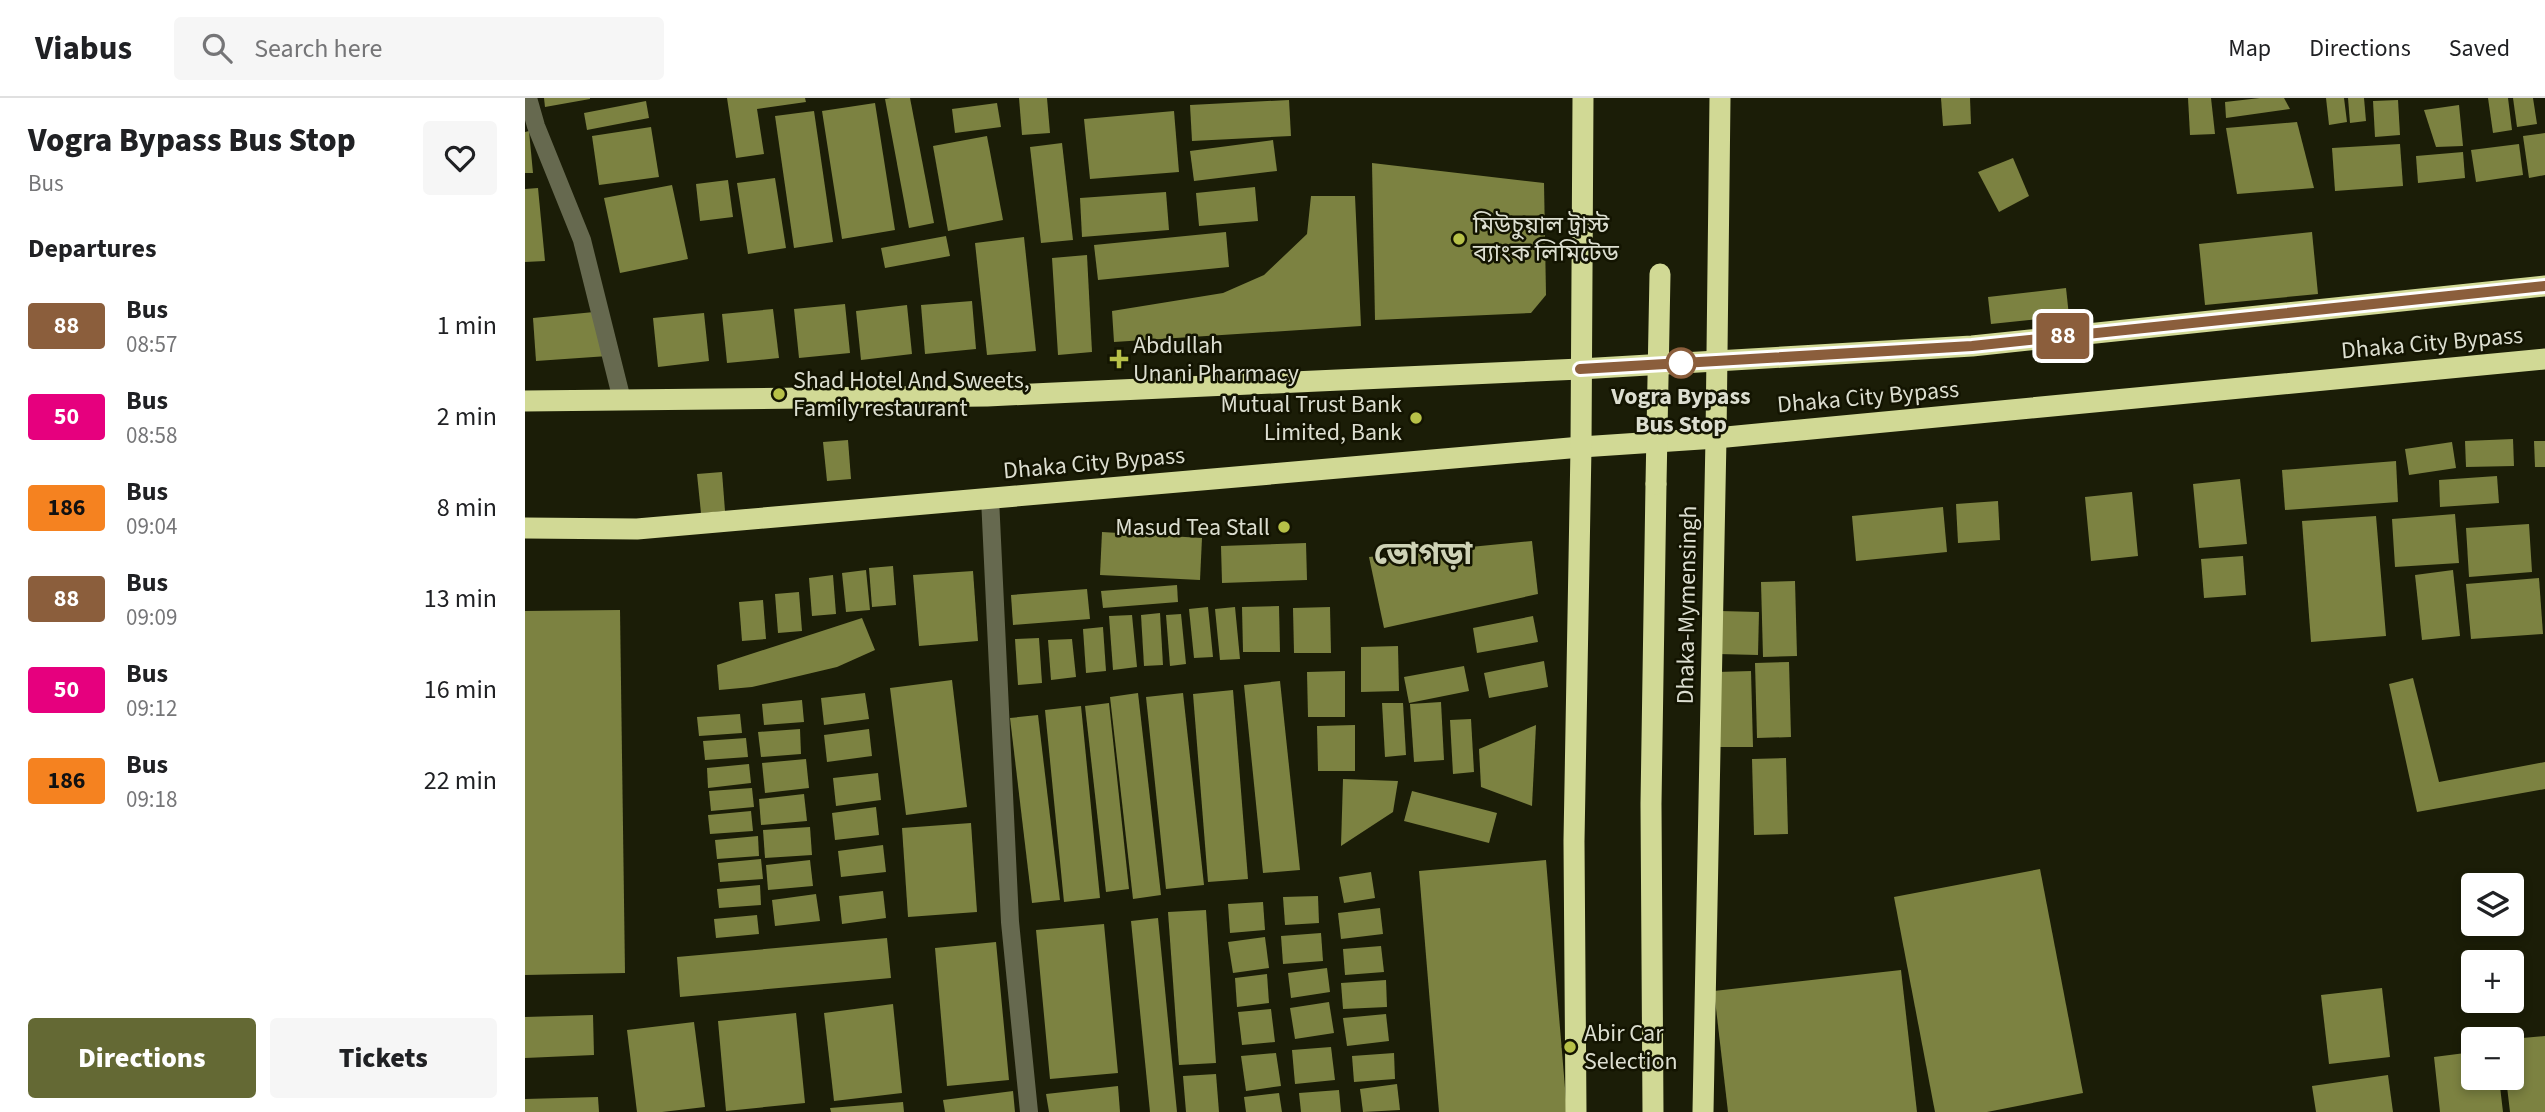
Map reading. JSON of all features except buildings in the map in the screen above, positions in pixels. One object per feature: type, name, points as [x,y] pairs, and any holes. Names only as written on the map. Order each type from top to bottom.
[{"type":"highway","points":[[1576,1112],[1574,841],[1581,447],[1583,98]]},
{"type":"highway","name":"Dhaka-Mymensingh","points":[[1703,1112],[1720,98]]},
{"type":"highway","points":[[1653,1112],[1651,804],[1660,274]]},
{"type":"highway","points":[[525,401],[987,396],[1580,369],[1972,346],[2545,286]]},
{"type":"highway","name":"Dhaka City Bypass","points":[[525,528],[637,530],[1581,447],[1716,438],[2545,359]]},
{"type":"street","points":[[529,98],[537,126],[582,240],[622,400]]},
{"type":"street","points":[[989,498],[1010,922],[1029,1112]]},
{"type":"bus line","name":"88","points":[[1580,369],[1972,346],[2545,286]]},
{"type":"place","name":"মিউচুয়াল ট্রাস্ট ব্যাংক লিমিটেড","points":[[1459,239]]},
{"type":"place","name":"Abdullah Unani Pharmacy","points":[[1119,359]]},
{"type":"place","name":"Vogra Bypass Bus Stop","points":[[1681,363]]},
{"type":"place","name":"Shad Hotel And Sweets, Family restaurant","points":[[779,394]]},
{"type":"place","name":"Mutual Trust Bank Limited, Bank","points":[[1416,418]]},
{"type":"place","name":"Masud Tea Stall","points":[[1284,527]]},
{"type":"place","name":"Abir Car Selection","points":[[1570,1047]]},
{"type":"district","name":"ভোগড়া","points":[[1423,554]]}]
